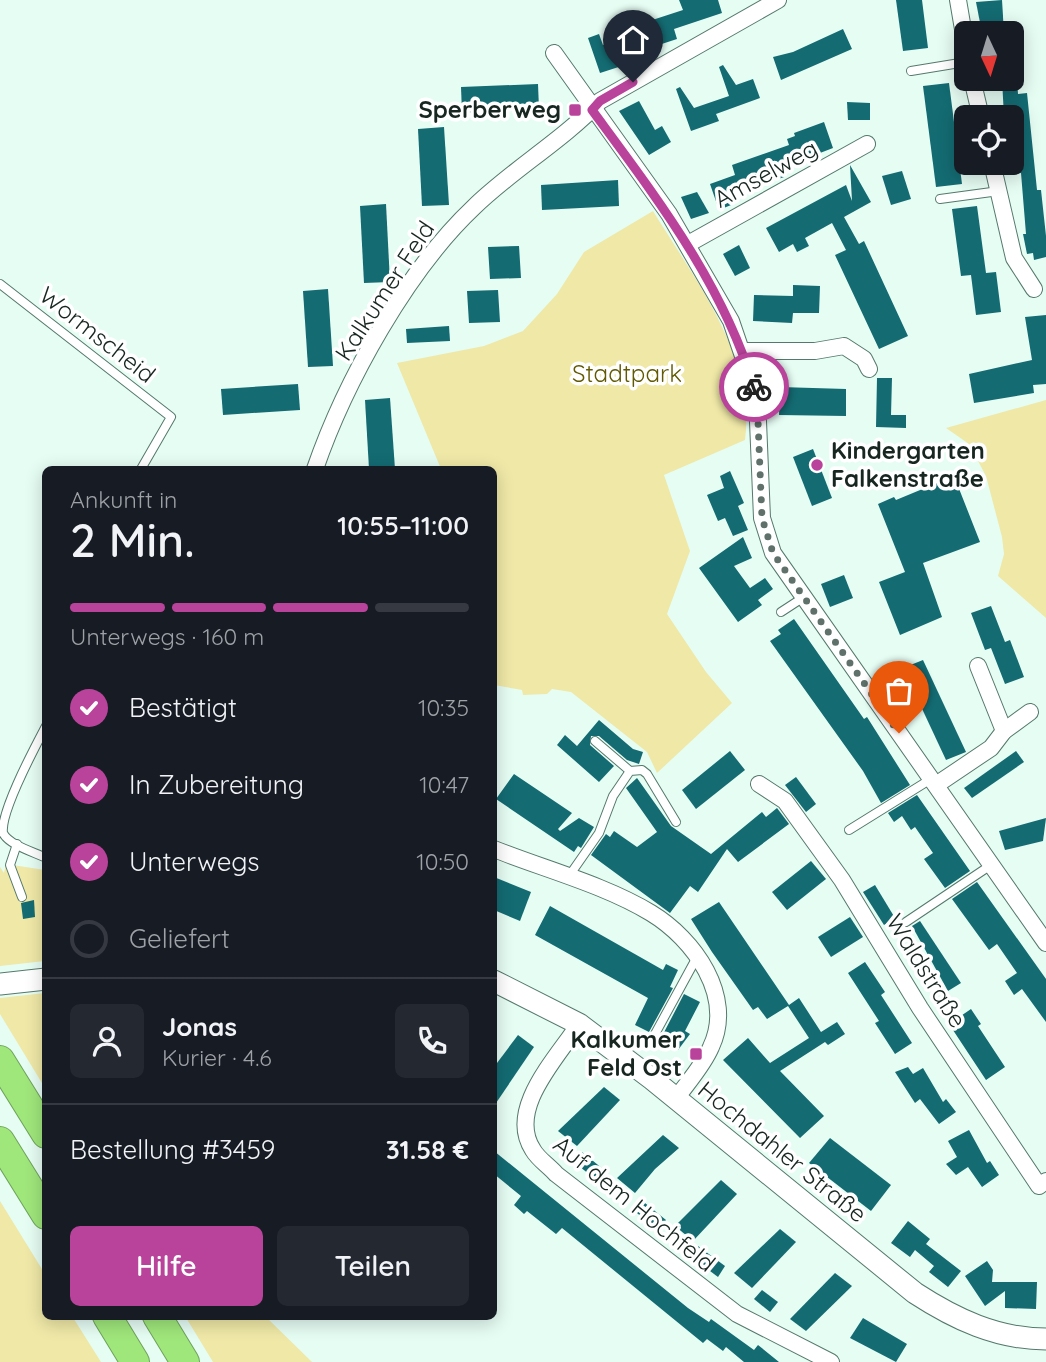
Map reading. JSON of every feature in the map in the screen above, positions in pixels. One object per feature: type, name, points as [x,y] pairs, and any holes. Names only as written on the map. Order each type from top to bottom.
[{"type":"highway","points":[[0,1060],[42,1128]]},
{"type":"highway","points":[[0,1141],[42,1209]]},
{"type":"highway","points":[[109,1320],[135,1362]]},
{"type":"highway","points":[[159,1320],[185,1362]]},
{"type":"main road","points":[[0,984],[39,980]]},
{"type":"main road","name":"Hochdahler Straße","points":[[497,983],[579,1024],[934,1306],[974,1326],[1005,1335],[1046,1339]]},
{"type":"street","points":[[592,110],[600,101],[778,0]]},
{"type":"street","points":[[958,0],[962,21]]},
{"type":"street","points":[[554,53],[688,244],[731,321],[757,397],[762,518],[773,553],[1046,943]]},
{"type":"street","name":"Kalkumer Feld","points":[[316,466],[339,409],[361,368],[414,278],[450,230],[521,165],[592,110]]},
{"type":"street","name":"Amselweg","points":[[688,244],[867,144]]},
{"type":"street","points":[[995,175],[1014,258],[1034,289]]},
{"type":"street","points":[[743,351],[815,351],[844,346],[864,359],[869,369]]},
{"type":"street","points":[[978,666],[1004,731]]},
{"type":"street","points":[[933,782],[991,748],[1004,731],[1030,712]]},
{"type":"street","name":"Waldstraße","points":[[759,784],[785,801],[842,880],[920,1008],[1039,1186],[1046,1181]]},
{"type":"street","points":[[497,850],[653,914],[697,957],[717,997],[717,1024],[711,1047],[675,1100]]},
{"type":"street","name":"Auf dem Hochfeld","points":[[579,1024],[530,1099],[524,1122],[532,1150],[556,1174],[737,1314],[831,1362]]},
{"type":"lane","points":[[911,71],[954,64]]},
{"type":"lane","points":[[940,198],[999,191]]},
{"type":"lane","name":"Wormscheid","points":[[0,284],[171,417],[143,466]]},
{"type":"lane","points":[[781,612],[804,597]]},
{"type":"lane","points":[[42,734],[3,813],[2,831],[17,844],[42,856]]},
{"type":"lane","points":[[595,741],[630,771],[642,770],[676,821]]},
{"type":"lane","points":[[568,878],[599,833],[613,796],[630,771]]},
{"type":"lane","points":[[849,830],[933,782]]},
{"type":"lane","points":[[17,844],[10,865],[22,897]]},
{"type":"lane","points":[[905,922],[991,865]]},
{"type":"lane","points":[[649,1045],[697,957]]},
{"type":"green space","name":"Stadtpark","points":[[653,211],[719,320],[732,349],[746,409],[745,440],[664,475],[690,551],[667,614],[706,672],[732,703],[657,773],[647,752],[571,692],[552,689],[547,694],[523,695],[522,690],[497,686],[497,466],[440,466],[397,363],[484,346],[523,331],[557,294],[584,252]]},
{"type":"green space","points":[[1046,400],[1046,618],[998,576],[1004,554],[1002,537],[986,476],[969,444],[946,428]]},
{"type":"green space","points":[[6,864],[42,870],[42,961],[0,966],[0,867],[4,873]]},
{"type":"green space","points":[[42,993],[42,1083],[0,1014],[0,998]]},
{"type":"green space","points":[[0,1201],[42,1269],[42,1320],[75,1320],[101,1362],[0,1362]]},
{"type":"green space","points":[[187,1320],[269,1320],[312,1362],[213,1362]]},
{"type":"building","points":[[679,0],[718,0],[722,13],[674,29],[677,39],[628,55],[631,63],[600,73],[588,38],[599,34],[603,45],[641,36],[637,25],[683,10]]},
{"type":"building","points":[[896,0],[922,0],[928,48],[903,51]]},
{"type":"building","points":[[1002,0],[1003,21],[980,21],[976,2]]},
{"type":"building","points":[[843,29],[852,49],[781,80],[773,57],[793,52]]},
{"type":"building","points":[[723,65],[736,85],[753,79],[760,98],[716,114],[719,121],[691,131],[676,89],[680,87],[694,108],[729,96],[719,67]]},
{"type":"building","points":[[949,83],[954,122],[954,175],[961,175],[962,184],[936,187],[923,86]]},
{"type":"building","points":[[538,84],[539,109],[462,113],[461,87]]},
{"type":"building","points":[[1003,91],[1027,93],[1037,190],[1041,190],[1046,236],[1046,257],[1034,260],[1033,253],[1027,254],[1023,234],[1026,234],[1021,175],[1024,175],[1024,105],[1003,105]]},
{"type":"building","points":[[639,101],[655,130],[662,126],[671,142],[649,155],[619,111]]},
{"type":"building","points":[[847,102],[870,103],[870,120],[848,120]]},
{"type":"building","points":[[824,122],[833,148],[781,168],[784,177],[728,196],[731,205],[719,210],[710,184],[735,175],[732,165],[789,145],[787,139],[795,136],[794,133]]},
{"type":"building","points":[[444,127],[449,205],[422,206],[418,129]]},
{"type":"building","points":[[850,165],[871,202],[844,217],[859,244],[864,241],[908,336],[879,349],[835,255],[846,250],[832,223],[805,238],[809,246],[797,252],[793,244],[779,252],[766,228],[846,185],[852,201]]},
{"type":"building","points":[[902,171],[911,199],[891,205],[882,176]]},
{"type":"building","points":[[618,180],[619,206],[542,210],[541,185]]},
{"type":"building","points":[[697,192],[709,213],[691,219],[681,197]]},
{"type":"building","points":[[386,204],[390,282],[364,283],[360,206]]},
{"type":"building","points":[[977,206],[986,273],[996,272],[1001,312],[976,315],[971,275],[961,276],[952,209]]},
{"type":"building","points":[[739,245],[750,268],[735,276],[723,254]]},
{"type":"building","points":[[519,246],[521,278],[490,279],[488,247]]},
{"type":"building","points":[[793,285],[820,286],[819,313],[793,313],[792,323],[753,321],[754,295],[793,296]]},
{"type":"building","points":[[328,289],[333,366],[308,367],[303,291]]},
{"type":"building","points":[[498,290],[500,322],[469,323],[467,291]]},
{"type":"building","points":[[1046,315],[1046,384],[1033,385],[1034,393],[974,403],[969,374],[1032,360],[1025,317]]},
{"type":"building","points":[[449,326],[450,341],[407,343],[406,329]]},
{"type":"building","points":[[877,378],[892,378],[891,415],[906,415],[906,428],[876,427]]},
{"type":"building","points":[[298,384],[300,410],[223,415],[221,389]]},
{"type":"building","points":[[780,387],[846,389],[846,416],[779,415]]},
{"type":"building","points":[[390,398],[395,466],[369,466],[365,400]]},
{"type":"building","points":[[813,449],[832,498],[812,506],[793,457]]},
{"type":"building","points":[[730,471],[744,503],[738,506],[748,530],[733,536],[725,518],[718,521],[707,495],[724,488],[720,476]]},
{"type":"building","points":[[954,476],[980,542],[923,563],[942,617],[900,635],[879,582],[905,572],[878,504],[894,497],[896,500]]},
{"type":"building","points":[[743,537],[752,558],[734,566],[750,588],[765,578],[773,589],[758,600],[762,605],[738,622],[699,568]]},
{"type":"building","points":[[844,575],[853,598],[830,607],[821,584]]},
{"type":"building","points":[[991,606],[1005,642],[1010,640],[1024,677],[1005,684],[991,648],[985,650],[971,613]]},
{"type":"building","points":[[794,619],[864,719],[867,717],[910,785],[881,803],[863,771],[770,641],[781,634],[778,630]]},
{"type":"building","points":[[923,660],[966,752],[946,760],[903,668]]},
{"type":"building","points":[[599,720],[633,749],[643,752],[639,764],[627,760],[599,736],[591,736],[590,745],[614,766],[599,782],[557,745],[565,735],[577,746]]},
{"type":"building","points":[[730,751],[745,770],[696,809],[682,790]]},
{"type":"building","points":[[1016,751],[1024,762],[972,798],[964,788]]},
{"type":"building","points":[[514,774],[572,813],[558,829],[560,831],[579,818],[594,827],[581,848],[578,846],[574,852],[497,798]]},
{"type":"building","points":[[796,777],[816,804],[806,812],[785,785]]},
{"type":"building","points":[[637,778],[671,826],[711,854],[762,812],[766,817],[777,808],[789,824],[738,862],[727,849],[698,892],[690,886],[670,913],[591,855],[606,834],[610,837],[614,831],[637,847],[657,832],[626,788]]},
{"type":"building","points":[[917,795],[970,871],[945,888],[924,859],[933,853],[915,827],[911,830],[902,816],[894,822],[888,813]]},
{"type":"building","points":[[1046,818],[1043,841],[1005,850],[999,831]]},
{"type":"building","points":[[811,861],[826,879],[787,910],[772,892]]},
{"type":"building","points":[[497,878],[531,892],[520,921],[497,911]]},
{"type":"building","points":[[977,882],[1046,979],[1046,1022],[1022,989],[1014,995],[1005,981],[1017,973],[997,944],[989,950],[952,899]]},
{"type":"building","points":[[875,885],[895,918],[884,925],[863,892]]},
{"type":"building","points":[[34,900],[35,917],[23,919],[21,903]]},
{"type":"building","points":[[719,902],[789,1005],[799,998],[821,1032],[837,1022],[845,1034],[828,1045],[825,1042],[780,1071],[824,1116],[800,1138],[723,1060],[748,1038],[770,1063],[809,1038],[788,1006],[767,1019],[758,1007],[753,1010],[712,952],[691,919]]},
{"type":"building","points":[[550,906],[663,970],[666,964],[678,970],[670,987],[673,988],[649,1032],[635,1025],[648,998],[535,935]]},
{"type":"building","points":[[850,917],[863,937],[831,957],[818,937]]},
{"type":"building","points":[[920,921],[961,983],[948,991],[912,926]]},
{"type":"building","points":[[865,962],[885,992],[881,995],[912,1043],[895,1054],[875,1023],[879,1021],[848,973]]},
{"type":"building","points":[[684,994],[700,1002],[685,1031],[690,1034],[678,1050],[660,1040]]},
{"type":"building","points":[[971,1009],[981,1024],[978,1026],[1005,1067],[986,1080],[949,1024]]},
{"type":"building","points":[[518,1035],[534,1047],[497,1102],[497,1063]]},
{"type":"building","points":[[908,1067],[913,1074],[923,1068],[943,1102],[946,1099],[956,1112],[939,1124],[920,1099],[915,1103],[895,1072]]},
{"type":"building","points":[[604,1087],[620,1100],[577,1146],[558,1131]]},
{"type":"building","points":[[969,1130],[987,1163],[990,1161],[999,1175],[982,1187],[968,1167],[956,1175],[946,1164],[957,1157],[948,1141]]},
{"type":"building","points":[[663,1135],[679,1148],[655,1169],[635,1193],[617,1178]]},
{"type":"building","points":[[830,1138],[891,1185],[871,1211],[809,1163]]},
{"type":"building","points":[[582,1152],[603,1169],[595,1179],[574,1162]]},
{"type":"building","points":[[497,1153],[688,1308],[709,1322],[711,1319],[754,1350],[758,1345],[779,1362],[744,1362],[726,1347],[723,1351],[707,1339],[703,1343],[562,1228],[556,1234],[527,1211],[524,1214],[514,1205],[521,1196],[497,1176]]},
{"type":"building","points":[[721,1180],[737,1194],[693,1241],[675,1226]]},
{"type":"building","points":[[640,1199],[666,1220],[658,1230],[632,1209]]},
{"type":"building","points":[[908,1221],[930,1239],[926,1244],[961,1271],[948,1287],[929,1272],[934,1266],[915,1250],[910,1257],[891,1243]]},
{"type":"building","points":[[780,1229],[796,1242],[752,1288],[734,1273]]},
{"type":"building","points":[[698,1246],[725,1266],[718,1277],[690,1256]]},
{"type":"building","points":[[987,1261],[993,1270],[992,1282],[1037,1282],[1036,1309],[1005,1308],[1005,1291],[985,1306],[965,1276]]},
{"type":"building","points":[[835,1273],[852,1286],[806,1331],[790,1319]]},
{"type":"building","points":[[762,1290],[778,1302],[770,1312],[754,1299]]},
{"type":"building","points":[[863,1318],[907,1344],[896,1362],[850,1338]]},
{"type":"way so far","points":[[754,387],[757,397],[762,518],[773,553],[899,733]]},
{"type":"place","name":"Sperberweg","points":[[575,110]]},
{"type":"place","name":"Kindergarten Falkenstraße","points":[[817,465]]},
{"type":"place","name":"Kalkumer Feld Ost","points":[[696,1054]]},
{"type":"route","points":[[633,82],[600,101],[592,110],[688,244],[731,321],[754,387]]}]
